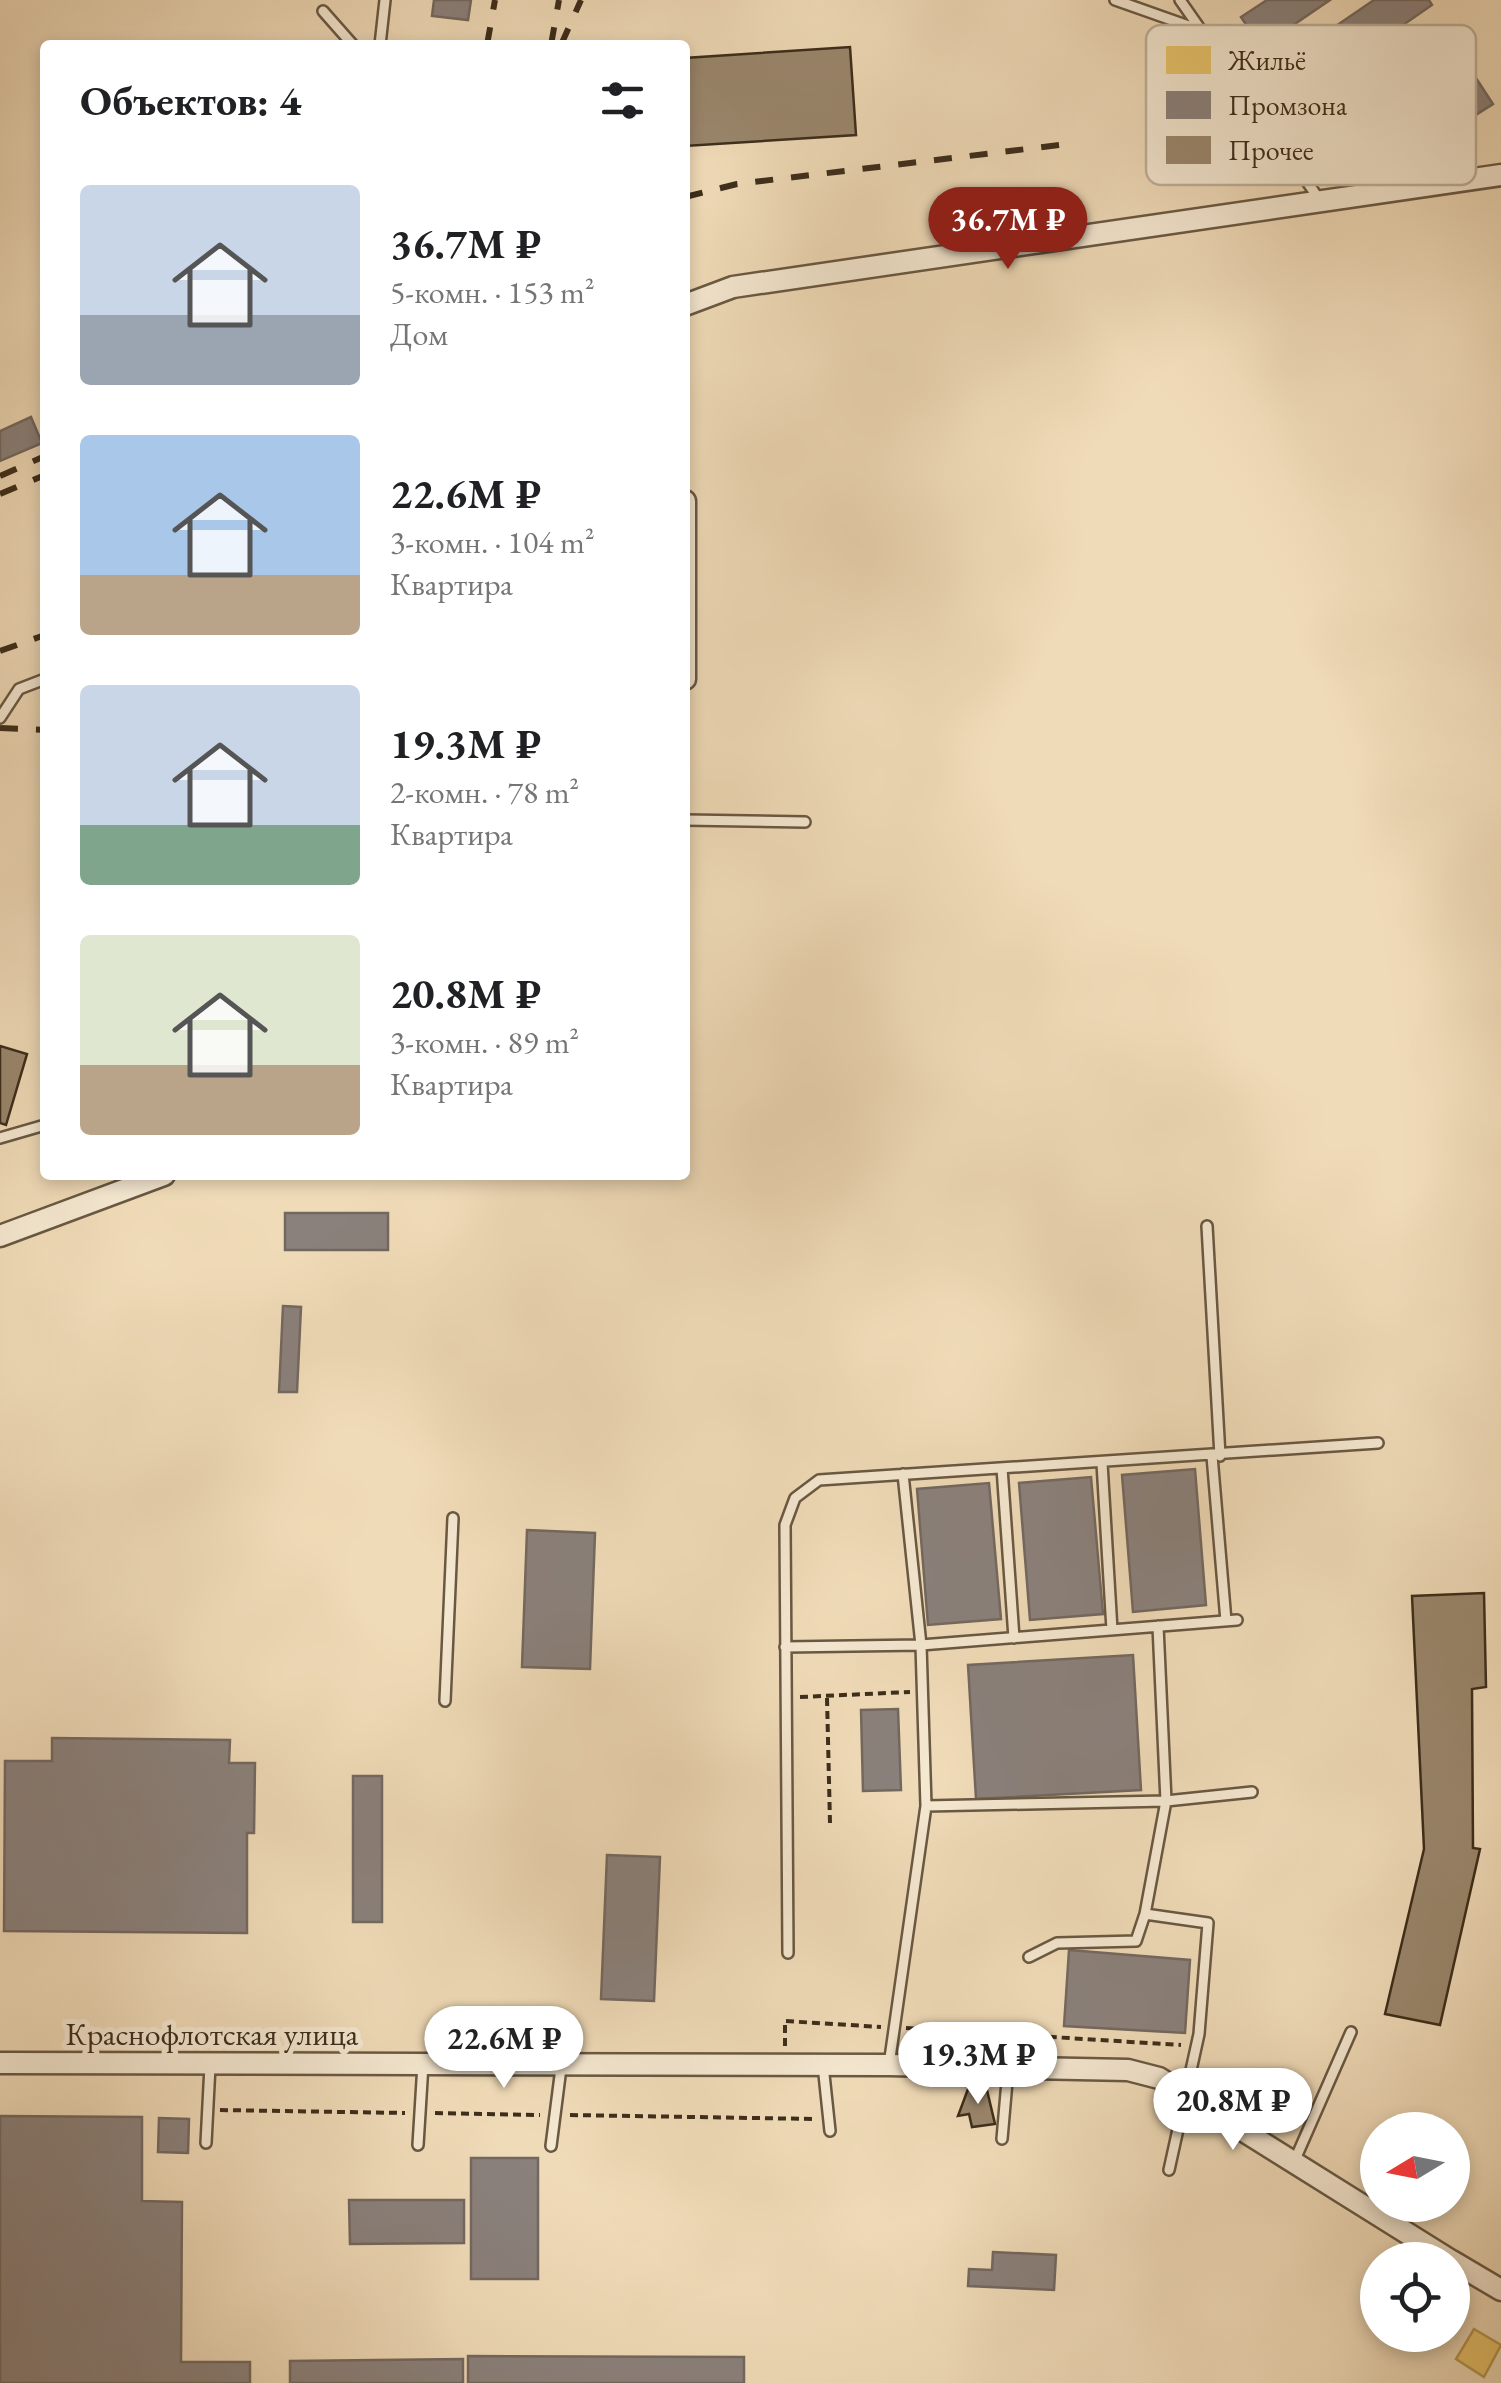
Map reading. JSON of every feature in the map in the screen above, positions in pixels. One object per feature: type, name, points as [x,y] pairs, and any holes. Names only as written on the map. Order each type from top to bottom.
[{"type":"street","points":[[1476,178],[1501,175]]},
{"type":"street","points":[[690,302],[732,288],[1429,185]]},
{"type":"street","points":[[0,1236],[151,1180]]},
{"type":"street","name":"Краснофлотская улица","points":[[0,2063],[561,2068],[889,2065],[1128,2070],[1158,2078],[1188,2095],[1421,2242]]},
{"type":"street","name":"Краснофлотская улица","points":[[1470,2272],[1501,2290]]},
{"type":"lane","points":[[381,40],[385,0]]},
{"type":"lane","points":[[1114,0],[1186,25]]},
{"type":"lane","points":[[1180,0],[1197,25]]},
{"type":"lane","points":[[323,11],[349,40]]},
{"type":"lane","points":[[1309,185],[1320,200]]},
{"type":"lane","points":[[0,718],[19,689],[40,681]]},
{"type":"lane","points":[[690,820],[805,822]]},
{"type":"lane","points":[[0,1138],[40,1126]]},
{"type":"lane","points":[[1207,1226],[1226,1621]]},
{"type":"lane","points":[[788,1953],[785,1525],[794,1498],[819,1480],[1378,1443]]},
{"type":"lane","points":[[1102,1462],[1112,1630]]},
{"type":"lane","points":[[1002,1468],[1014,1638]]},
{"type":"lane","points":[[889,2065],[926,1806],[921,1645],[904,1474]]},
{"type":"lane","points":[[445,1701],[453,1518]]},
{"type":"lane","points":[[785,1648],[921,1645],[1238,1620]]},
{"type":"lane","points":[[1028,1957],[1057,1943],[1136,1940],[1145,1914],[1166,1800],[1158,1626]]},
{"type":"lane","points":[[926,1806],[1166,1800],[1252,1792]]},
{"type":"lane","points":[[1145,1914],[1208,1923],[1197,2046],[1169,2170]]},
{"type":"lane","points":[[1294,2162],[1351,2032]]},
{"type":"lane","points":[[418,2145],[423,2064]]},
{"type":"lane","points":[[823,2065],[830,2131]]},
{"type":"lane","points":[[206,2143],[210,2066]]},
{"type":"lane","points":[[551,2146],[561,2068]]},
{"type":"lane","points":[[1002,2138],[1008,2068]]},
{"type":"path","points":[[785,1697],[923,1692]]},
{"type":"path","points":[[828,1696],[830,1823]]},
{"type":"path","points":[[784,2066],[786,2021],[1197,2046]]},
{"type":"path","points":[[205,2110],[821,2118]]},
{"type":"building: Жильё","points":[[1474,2329],[1501,2345],[1484,2377],[1456,2359],[1460,2352],[1470,2352]]},
{"type":"building: Промзона","points":[[434,0],[471,0],[468,20],[432,16]]},
{"type":"building: Промзона","points":[[1267,0],[1330,0],[1293,25],[1246,25],[1241,17]]},
{"type":"building: Промзона","points":[[1374,0],[1429,0],[1432,5],[1403,25],[1337,25]]},
{"type":"building: Промзона","points":[[1476,78],[1493,104],[1476,115]]},
{"type":"building: Промзона","points":[[31,417],[40,444],[0,461],[0,431]]},
{"type":"building: Промзона","points":[[285,1213],[388,1213],[388,1250],[285,1250]]},
{"type":"building: Промзона","points":[[283,1306],[301,1307],[297,1392],[279,1392]]},
{"type":"building: Промзона","points":[[1195,1469],[1206,1605],[1133,1612],[1122,1475]]},
{"type":"building: Промзона","points":[[1091,1477],[1103,1614],[1030,1620],[1019,1483]]},
{"type":"building: Промзона","points":[[989,1483],[1001,1619],[928,1625],[917,1489]]},
{"type":"building: Промзона","points":[[527,1530],[595,1533],[590,1669],[522,1667]]},
{"type":"building: Промзона","points":[[1133,1655],[1141,1790],[976,1799],[968,1665]]},
{"type":"building: Промзона","points":[[898,1709],[901,1790],[863,1791],[861,1710]]},
{"type":"building: Промзона","points":[[52,1738],[230,1740],[229,1763],[255,1763],[254,1833],[247,1833],[247,1933],[4,1931],[5,1761],[52,1761]]},
{"type":"building: Промзона","points":[[353,1776],[382,1776],[382,1922],[353,1922]]},
{"type":"building: Промзона","points":[[607,1855],[660,1857],[654,2001],[601,1999]]},
{"type":"building: Промзона","points":[[1069,1950],[1190,1960],[1185,2033],[1064,2026]]},
{"type":"building: Промзона","points":[[0,2116],[142,2117],[142,2201],[182,2202],[181,2362],[250,2362],[250,2383],[0,2383]]},
{"type":"building: Промзона","points":[[159,2118],[189,2119],[188,2153],[158,2152]]},
{"type":"building: Промзона","points":[[471,2158],[538,2158],[538,2279],[471,2279]]},
{"type":"building: Промзона","points":[[349,2200],[464,2200],[464,2243],[350,2244]]},
{"type":"building: Промзона","points":[[993,2252],[1056,2255],[1054,2290],[968,2286],[969,2269],[992,2270]]},
{"type":"building: Промзона","points":[[468,2356],[744,2357],[744,2383],[468,2383]]},
{"type":"building: Промзона","points":[[463,2359],[463,2383],[290,2383],[290,2361]]},
{"type":"building: Прочее","points":[[850,47],[856,135],[690,146],[690,58]]},
{"type":"building: Прочее","points":[[0,1046],[27,1054],[6,1125],[0,1123]]},
{"type":"building: Прочее","points":[[1484,1593],[1486,1687],[1472,1689],[1473,1848],[1480,1849],[1440,2025],[1385,2014],[1424,1849],[1412,1596]]},
{"type":"building: Прочее","points":[[986,2086],[995,2124],[972,2127],[969,2114],[958,2116],[968,2089]]},
{"type":"railway","points":[[488,40],[495,0]]},
{"type":"railway","points":[[552,40],[559,0]]},
{"type":"railway","points":[[563,40],[581,0]]},
{"type":"railway","points":[[690,196],[737,184],[1076,143]]},
{"type":"railway","points":[[0,476],[40,458]]},
{"type":"railway","points":[[0,494],[40,477]]},
{"type":"railway","points":[[0,651],[40,637]]},
{"type":"railway","points":[[0,728],[40,730]]}]
